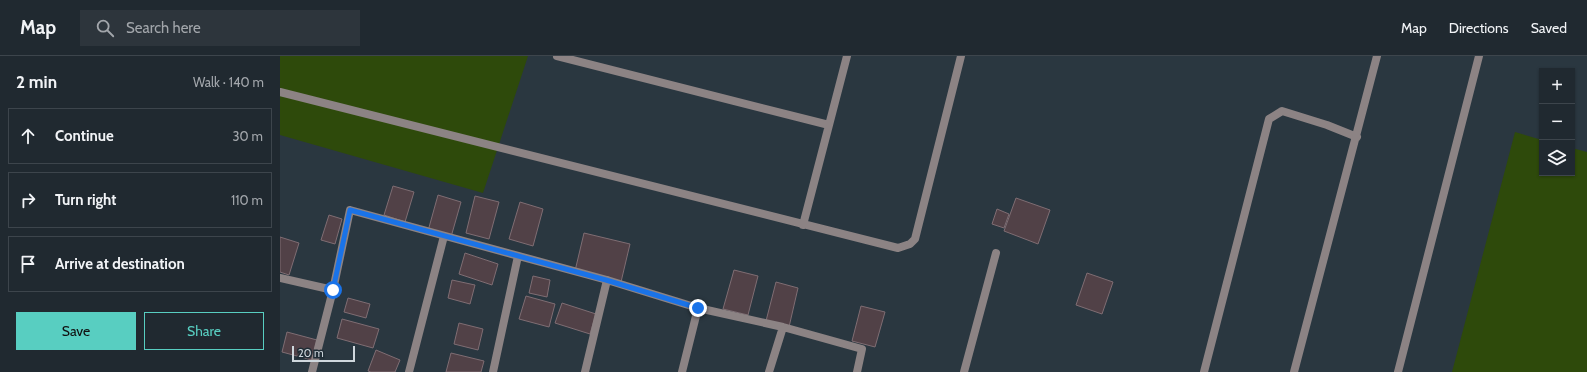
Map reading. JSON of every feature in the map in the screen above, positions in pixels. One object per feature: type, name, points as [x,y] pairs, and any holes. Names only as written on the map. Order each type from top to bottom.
[{"type":"street","points":[[557,56],[829,125]]},
{"type":"street","points":[[803,225],[847,56]]},
{"type":"street","points":[[280,92],[898,248],[910,244],[915,239],[961,56]]},
{"type":"street","points":[[1294,372],[1377,56]]},
{"type":"street","points":[[1398,372],[1479,56]]},
{"type":"street","points":[[1204,372],[1269,120],[1282,111],[1327,124],[1356,137]]},
{"type":"street","points":[[312,372],[333,290],[350,210],[606,280],[698,308],[783,327],[862,349],[857,372]]},
{"type":"street","points":[[409,372],[444,236]]},
{"type":"street","points":[[964,372],[996,253]]},
{"type":"street","points":[[493,372],[518,256]]},
{"type":"street","points":[[280,278],[333,290]]},
{"type":"street","points":[[585,372],[606,280]]},
{"type":"street","points":[[682,372],[698,308]]},
{"type":"street","points":[[769,372],[783,327]]},
{"type":"green space","points":[[280,56],[528,56],[483,193],[280,135]]},
{"type":"green space","points":[[1515,132],[1539,139],[1539,176],[1575,176],[1575,149],[1587,152],[1587,372],[1452,372]]},
{"type":"building","points":[[393,186],[414,192],[405,222],[384,215]]},
{"type":"building","points":[[438,195],[461,202],[451,237],[428,231]]},
{"type":"building","points":[[475,196],[499,202],[489,239],[466,233]]},
{"type":"building","points":[[1016,198],[1050,210],[1038,244],[1004,231]]},
{"type":"building","points":[[520,202],[543,209],[533,246],[509,239]]},
{"type":"building","points":[[997,209],[1009,214],[1004,228],[992,224]]},
{"type":"building","points":[[329,215],[342,219],[335,244],[321,240]]},
{"type":"building","points":[[584,233],[630,244],[621,282],[575,271]]},
{"type":"building","points":[[280,237],[299,243],[289,275],[280,272]]},
{"type":"building","points":[[465,253],[498,264],[492,285],[459,274]]},
{"type":"building","points":[[734,270],[758,276],[748,315],[723,309]]},
{"type":"building","points":[[1087,273],[1113,282],[1102,314],[1076,305]]},
{"type":"building","points":[[533,276],[550,280],[547,297],[529,293]]},
{"type":"building","points":[[452,280],[475,285],[470,304],[448,298]]},
{"type":"building","points":[[776,282],[798,288],[789,327],[766,321]]},
{"type":"building","points":[[526,296],[555,304],[549,327],[519,319]]},
{"type":"building","points":[[348,298],[370,304],[366,318],[344,312]]},
{"type":"building","points":[[562,303],[596,314],[590,334],[555,323]]},
{"type":"building","points":[[861,306],[885,312],[875,347],[852,341]]},
{"type":"building","points":[[342,319],[379,329],[373,348],[337,338]]},
{"type":"building","points":[[459,323],[483,329],[478,350],[454,344]]},
{"type":"building","points":[[287,332],[317,340],[312,360],[282,352]]},
{"type":"building","points":[[376,350],[400,360],[395,372],[368,371]]},
{"type":"building","points":[[451,353],[484,361],[481,372],[446,372]]},
{"type":"route","points":[[333,290],[350,210],[606,280],[698,308]]}]
